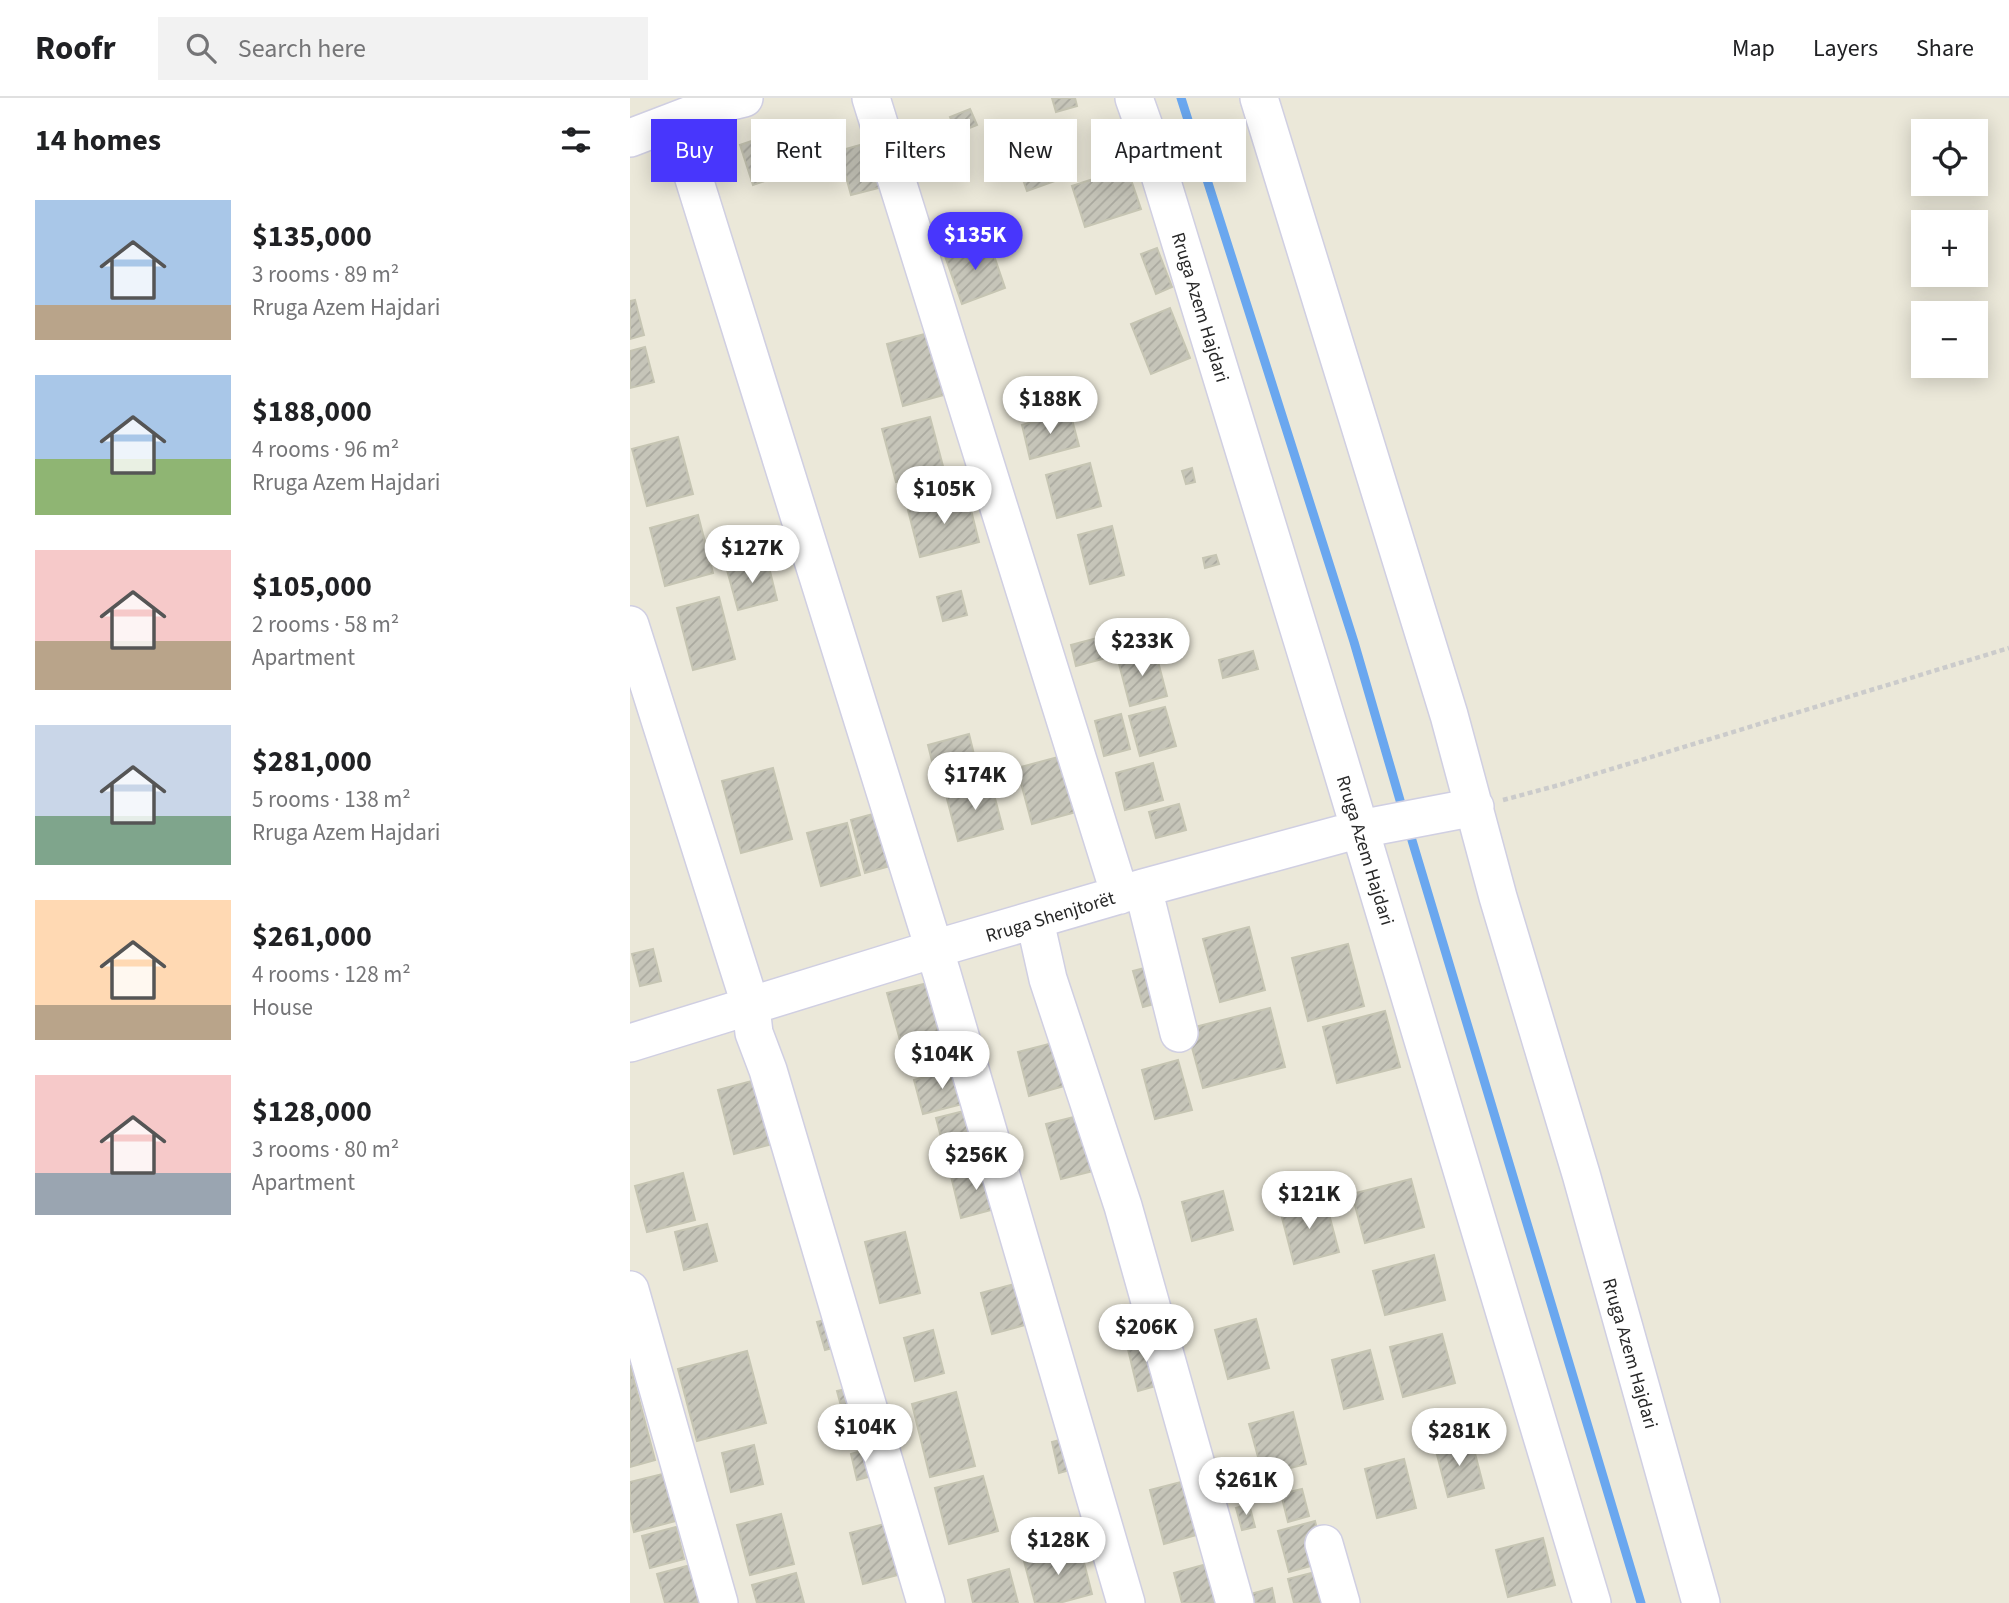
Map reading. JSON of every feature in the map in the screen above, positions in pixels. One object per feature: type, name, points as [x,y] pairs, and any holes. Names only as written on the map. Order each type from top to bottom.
[{"type":"street","points":[[871,98],[1179,1033]]},
{"type":"street","name":"Rruga Azem Hajdari","points":[[1134,98],[1375,825],[1592,1603]]},
{"type":"street","name":"Rruga Azem Hajdari","points":[[1259,98],[1450,715],[1498,897],[1581,1174],[1701,1603]]},
{"type":"street","points":[[681,119],[727,100]]},
{"type":"street","points":[[630,138],[651,130]]},
{"type":"street","points":[[695,182],[934,949],[1126,1603]]},
{"type":"street","points":[[630,625],[751,1007],[754,1033],[768,1070],[926,1603]]},
{"type":"street","name":"Rruga Shenjtorët","points":[[630,1043],[934,949],[1131,892],[1375,825],[1475,807]]},
{"type":"street","points":[[1035,921],[1048,979],[1123,1206],[1235,1603]]},
{"type":"street","points":[[630,1290],[719,1603]]},
{"type":"street","points":[[1324,1544],[1341,1603]]},
{"type":"path","points":[[1475,807],[1559,785],[2009,648]]},
{"type":"building","points":[[1052,98],[1075,98],[1077,106],[1056,112]]},
{"type":"building","points":[[970,109],[977,125],[970,128],[970,119],[950,117]]},
{"type":"building","points":[[751,141],[751,179],[740,145]]},
{"type":"building","points":[[860,145],[860,182],[885,182],[886,186],[851,195],[846,177],[846,149]]},
{"type":"building","points":[[1091,180],[1091,182],[1132,182],[1141,209],[1085,227],[1072,186]]},
{"type":"building","points":[[1024,182],[1052,182],[1027,191]]},
{"type":"building","points":[[989,241],[1005,288],[962,304],[945,256]]},
{"type":"building","points":[[1157,248],[1172,287],[1156,294],[1141,254]]},
{"type":"building","points":[[635,300],[644,335],[630,339],[630,301]]},
{"type":"building","points":[[1170,308],[1190,358],[1151,374],[1131,324]]},
{"type":"building","points":[[936,331],[951,393],[903,406],[887,344]]},
{"type":"building","points":[[645,347],[654,382],[630,388],[630,351]]},
{"type":"building","points":[[1070,412],[1079,446],[1030,459],[1022,425]]},
{"type":"building","points":[[930,417],[944,470],[896,482],[882,429]]},
{"type":"building","points":[[678,437],[693,494],[647,506],[632,449]]},
{"type":"building","points":[[1090,463],[1101,506],[1057,518],[1046,475]]},
{"type":"building","points":[[1192,468],[1195,482],[1186,484],[1182,471]]},
{"type":"building","points":[[967,494],[979,542],[920,557],[908,510]]},
{"type":"building","points":[[698,515],[713,573],[665,586],[650,528]]},
{"type":"building","points":[[1112,526],[1124,575],[1090,584],[1078,535]]},
{"type":"building","points":[[1216,555],[1219,564],[1205,568],[1203,558]]},
{"type":"building","points":[[767,559],[777,600],[738,610],[727,570]]},
{"type":"building","points":[[961,591],[967,615],[943,621],[937,597]]},
{"type":"building","points":[[719,597],[735,659],[693,670],[677,608]]},
{"type":"building","points":[[1116,633],[1121,654],[1076,666],[1071,645]]},
{"type":"building","points":[[1155,650],[1167,696],[1130,706],[1118,660]]},
{"type":"building","points":[[1253,651],[1258,669],[1223,678],[1219,660]]},
{"type":"building","points":[[1165,707],[1176,746],[1140,756],[1129,716]]},
{"type":"building","points":[[1121,714],[1130,749],[1104,756],[1095,721]]},
{"type":"building","points":[[969,734],[979,775],[938,785],[928,745]]},
{"type":"building","points":[[1062,756],[1076,812],[1032,824],[1017,768]]},
{"type":"building","points":[[1153,763],[1163,800],[1125,810],[1116,773]]},
{"type":"building","points":[[773,768],[792,839],[741,853],[722,781]]},
{"type":"building","points":[[991,783],[1003,829],[958,841],[946,795]]},
{"type":"building","points":[[1179,804],[1186,830],[1156,838],[1149,812]]},
{"type":"building","points":[[884,811],[897,864],[865,873],[851,820]]},
{"type":"building","points":[[847,823],[860,875],[821,886],[807,833]]},
{"type":"building","points":[[1249,927],[1265,990],[1220,1002],[1203,939]]},
{"type":"building","points":[[1348,944],[1364,1006],[1308,1021],[1292,958]]},
{"type":"building","points":[[653,949],[661,981],[640,986],[632,954]]},
{"type":"building","points":[[1156,965],[1165,1001],[1143,1007],[1133,971]]},
{"type":"building","points":[[936,981],[954,1049],[906,1062],[887,993]]},
{"type":"building","points":[[1270,1008],[1285,1067],[1203,1088],[1187,1029]]},
{"type":"building","points":[[1385,1011],[1400,1067],[1337,1083],[1323,1027]]},
{"type":"building","points":[[1053,1043],[1064,1086],[1029,1096],[1018,1052]]},
{"type":"building","points":[[1178,1060],[1192,1110],[1155,1119],[1142,1070]]},
{"type":"building","points":[[961,1067],[970,1102],[923,1114],[914,1080]]},
{"type":"building","points":[[767,1077],[784,1141],[734,1154],[718,1090]]},
{"type":"building","points":[[976,1108],[988,1153],[948,1164],[936,1118]]},
{"type":"building","points":[[1086,1114],[1101,1169],[1061,1179],[1046,1124]]},
{"type":"building","points":[[991,1165],[1002,1207],[961,1218],[951,1176]]},
{"type":"building","points":[[683,1173],[695,1220],[647,1232],[635,1186]]},
{"type":"building","points":[[1411,1179],[1424,1227],[1365,1243],[1352,1194]]},
{"type":"building","points":[[1223,1191],[1233,1230],[1192,1241],[1182,1202]]},
{"type":"building","points":[[1325,1199],[1339,1252],[1294,1264],[1280,1210]]},
{"type":"building","points":[[707,1224],[717,1261],[684,1270],[675,1232]]},
{"type":"building","points":[[905,1232],[920,1293],[880,1303],[865,1242]]},
{"type":"building","points":[[1434,1255],[1445,1300],[1385,1315],[1373,1271]]},
{"type":"building","points":[[1022,1282],[1032,1323],[992,1334],[981,1293]]},
{"type":"building","points":[[836,1317],[843,1345],[825,1350],[817,1322]]},
{"type":"building","points":[[1256,1319],[1269,1368],[1228,1379],[1215,1330]]},
{"type":"building","points":[[933,1330],[944,1373],[915,1381],[904,1338]]},
{"type":"building","points":[[1442,1334],[1455,1383],[1403,1397],[1390,1347]]},
{"type":"building","points":[[1155,1338],[1166,1383],[1138,1391],[1127,1345]]},
{"type":"building","points":[[1370,1350],[1383,1399],[1344,1409],[1332,1360]]},
{"type":"building","points":[[747,1351],[766,1423],[697,1441],[678,1369]]},
{"type":"building","points":[[630,1365],[655,1460],[630,1467]]},
{"type":"building","points":[[855,1387],[861,1412],[844,1417],[837,1391]]},
{"type":"building","points":[[956,1392],[975,1466],[930,1477],[912,1404]]},
{"type":"building","points":[[1293,1412],[1306,1464],[1263,1475],[1249,1424]]},
{"type":"building","points":[[1072,1437],[1080,1467],[1059,1473],[1052,1442]]},
{"type":"building","points":[[1471,1438],[1484,1488],[1448,1497],[1435,1447]]},
{"type":"building","points":[[754,1445],[763,1484],[731,1492],[722,1453]]},
{"type":"building","points":[[872,1448],[879,1474],[857,1480],[851,1454]]},
{"type":"building","points":[[1404,1459],[1416,1508],[1377,1518],[1365,1469]]},
{"type":"building","points":[[671,1472],[683,1519],[634,1532],[630,1515],[630,1482]]},
{"type":"building","points":[[983,1476],[998,1531],[949,1544],[935,1488]]},
{"type":"building","points":[[1193,1479],[1207,1532],[1164,1544],[1150,1490]]},
{"type":"building","points":[[1302,1489],[1309,1516],[1288,1522],[1281,1494]]},
{"type":"building","points":[[1249,1504],[1255,1527],[1242,1530],[1236,1508]]},
{"type":"building","points":[[781,1514],[794,1564],[750,1575],[737,1525]]},
{"type":"building","points":[[896,1521],[909,1572],[863,1584],[850,1533]]},
{"type":"building","points":[[1315,1521],[1325,1562],[1289,1572],[1278,1531]]},
{"type":"building","points":[[676,1527],[684,1559],[650,1568],[642,1536]]},
{"type":"building","points":[[1543,1538],[1555,1585],[1508,1597],[1496,1550]]},
{"type":"building","points":[[1080,1547],[1092,1594],[1059,1603],[1035,1603],[1024,1561]]},
{"type":"building","points":[[1218,1561],[1229,1603],[1182,1603],[1174,1573]]},
{"type":"building","points":[[698,1563],[709,1603],[665,1603],[657,1574]]},
{"type":"building","points":[[1009,1569],[1018,1603],[973,1603],[968,1580]]},
{"type":"building","points":[[1327,1569],[1336,1603],[1294,1603],[1288,1579]]},
{"type":"building","points":[[796,1573],[804,1603],[757,1603],[752,1585]]},
{"type":"building","points":[[1272,1588],[1275,1603],[1254,1603],[1251,1594]]},
{"type":"waterway","points":[[1181,98],[1354,642],[1404,814]]},
{"type":"waterway","points":[[1408,827],[1641,1603]]}]
